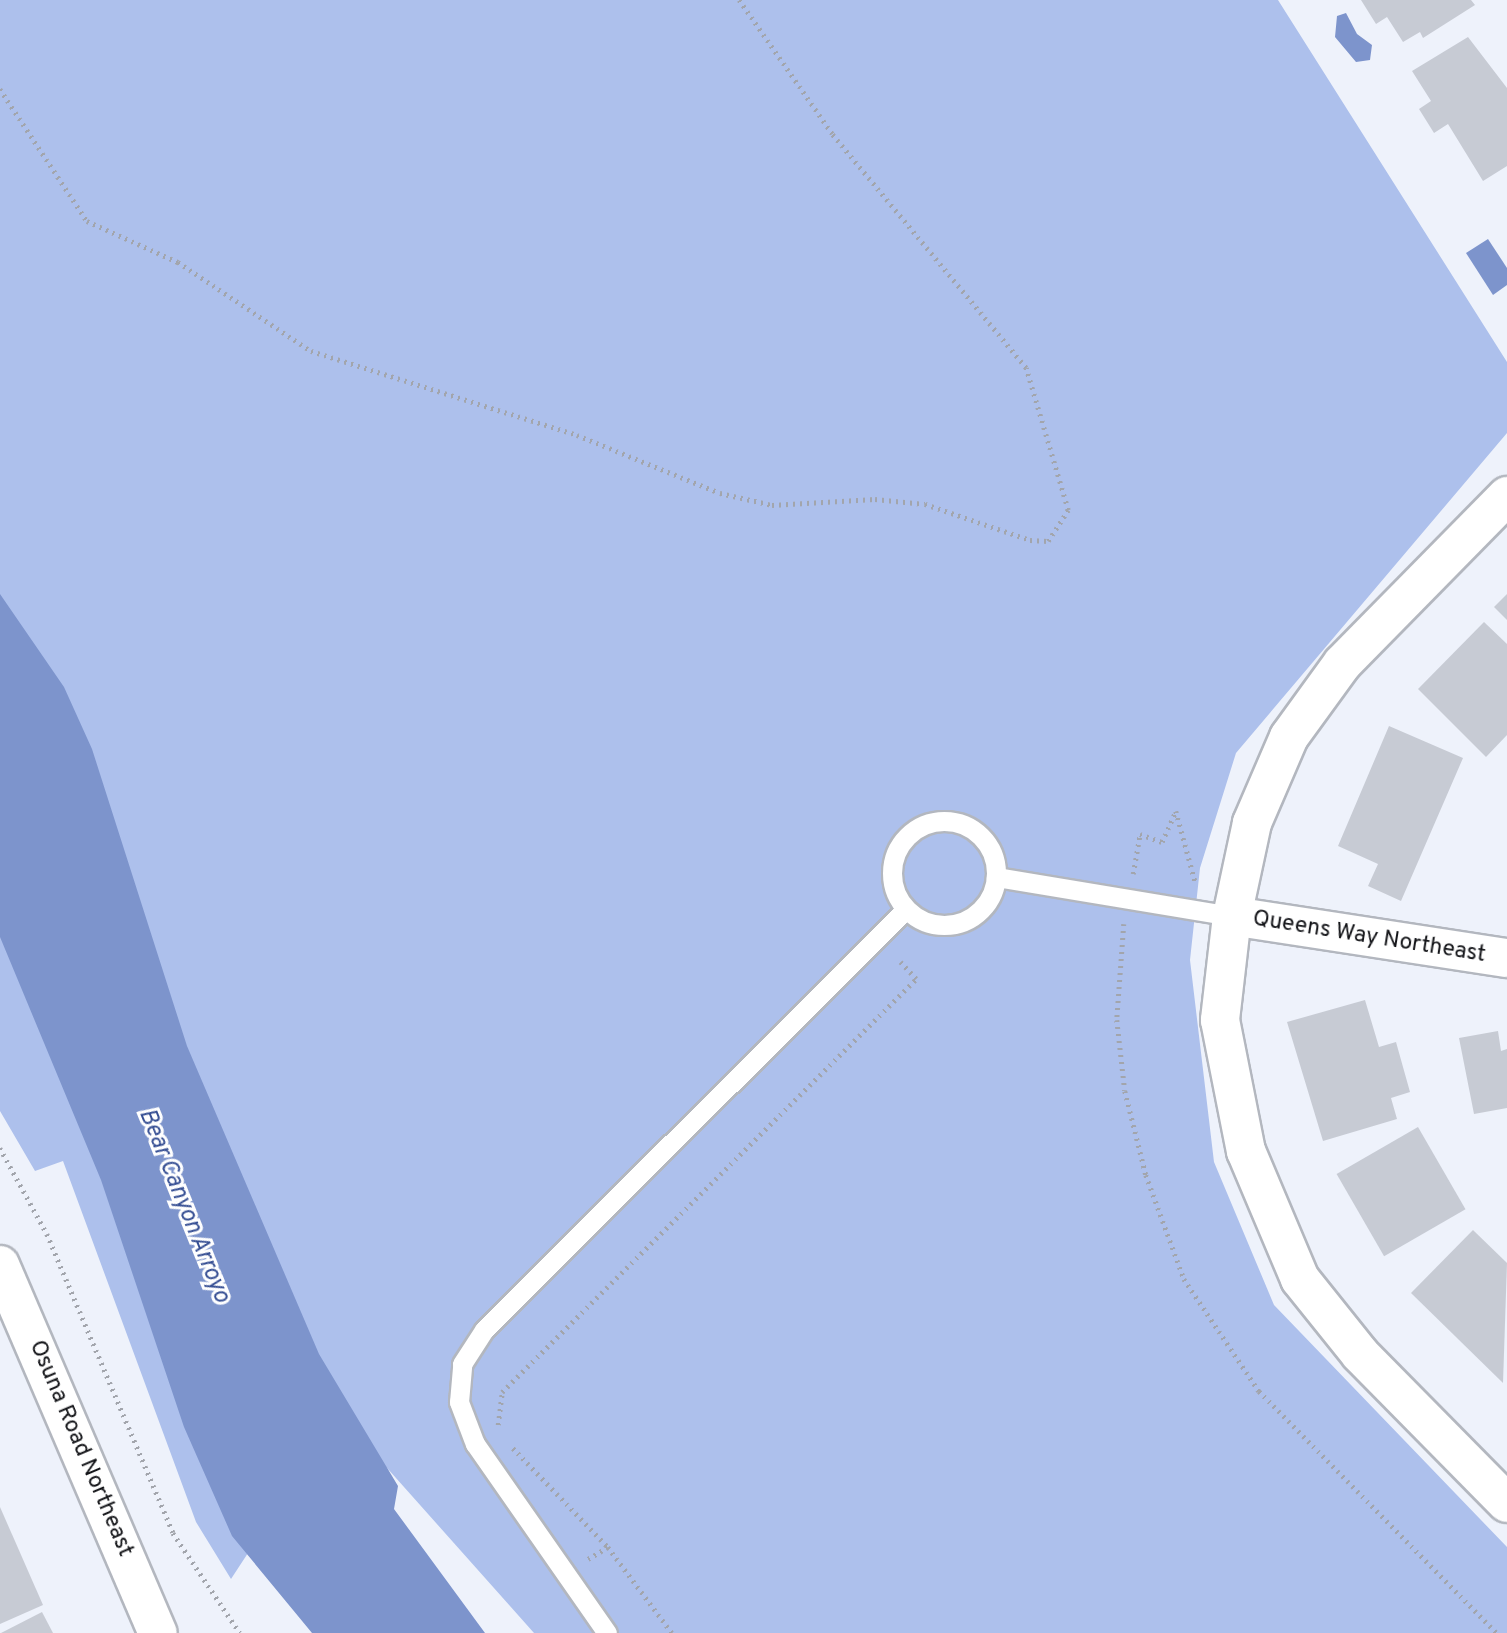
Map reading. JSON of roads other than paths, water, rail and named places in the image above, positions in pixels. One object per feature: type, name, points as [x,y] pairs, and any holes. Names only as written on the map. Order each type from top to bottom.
[{"type":"street","points":[[1500,1484],[1360,1354],[1300,1279],[1271,1219],[1246,1151],[1222,1033],[1232,916],[1252,823],[1289,737],[1342,664],[1507,496]]},
{"type":"street","name":"Queens Way Northeast","points":[[1232,916],[1507,958]]},
{"type":"street","name":"Osuna Road Northeast","points":[[0,1265],[159,1633]]},
{"type":"lane","points":[[938,821],[962,824],[984,839],[996,877],[989,901],[960,924],[937,926],[906,909],[891,874],[901,842],[918,827],[938,821]]},
{"type":"lane","points":[[996,877],[1232,916]]},
{"type":"lane","points":[[607,1633],[475,1444],[459,1402],[461,1364],[484,1330],[906,909]]},
{"type":"water","points":[[1346,13],[1357,34],[1372,45],[1370,60],[1356,62],[1335,37],[1337,16]]},
{"type":"water","points":[[1488,239],[1507,268],[1507,285],[1493,295],[1466,253]]},
{"type":"water","name":"Bear Canyon Arroyo","points":[[0,594],[64,687],[92,749],[187,1046],[319,1354],[398,1486],[394,1509],[485,1633],[312,1633],[232,1536],[184,1427],[101,1180],[0,937]]}]
